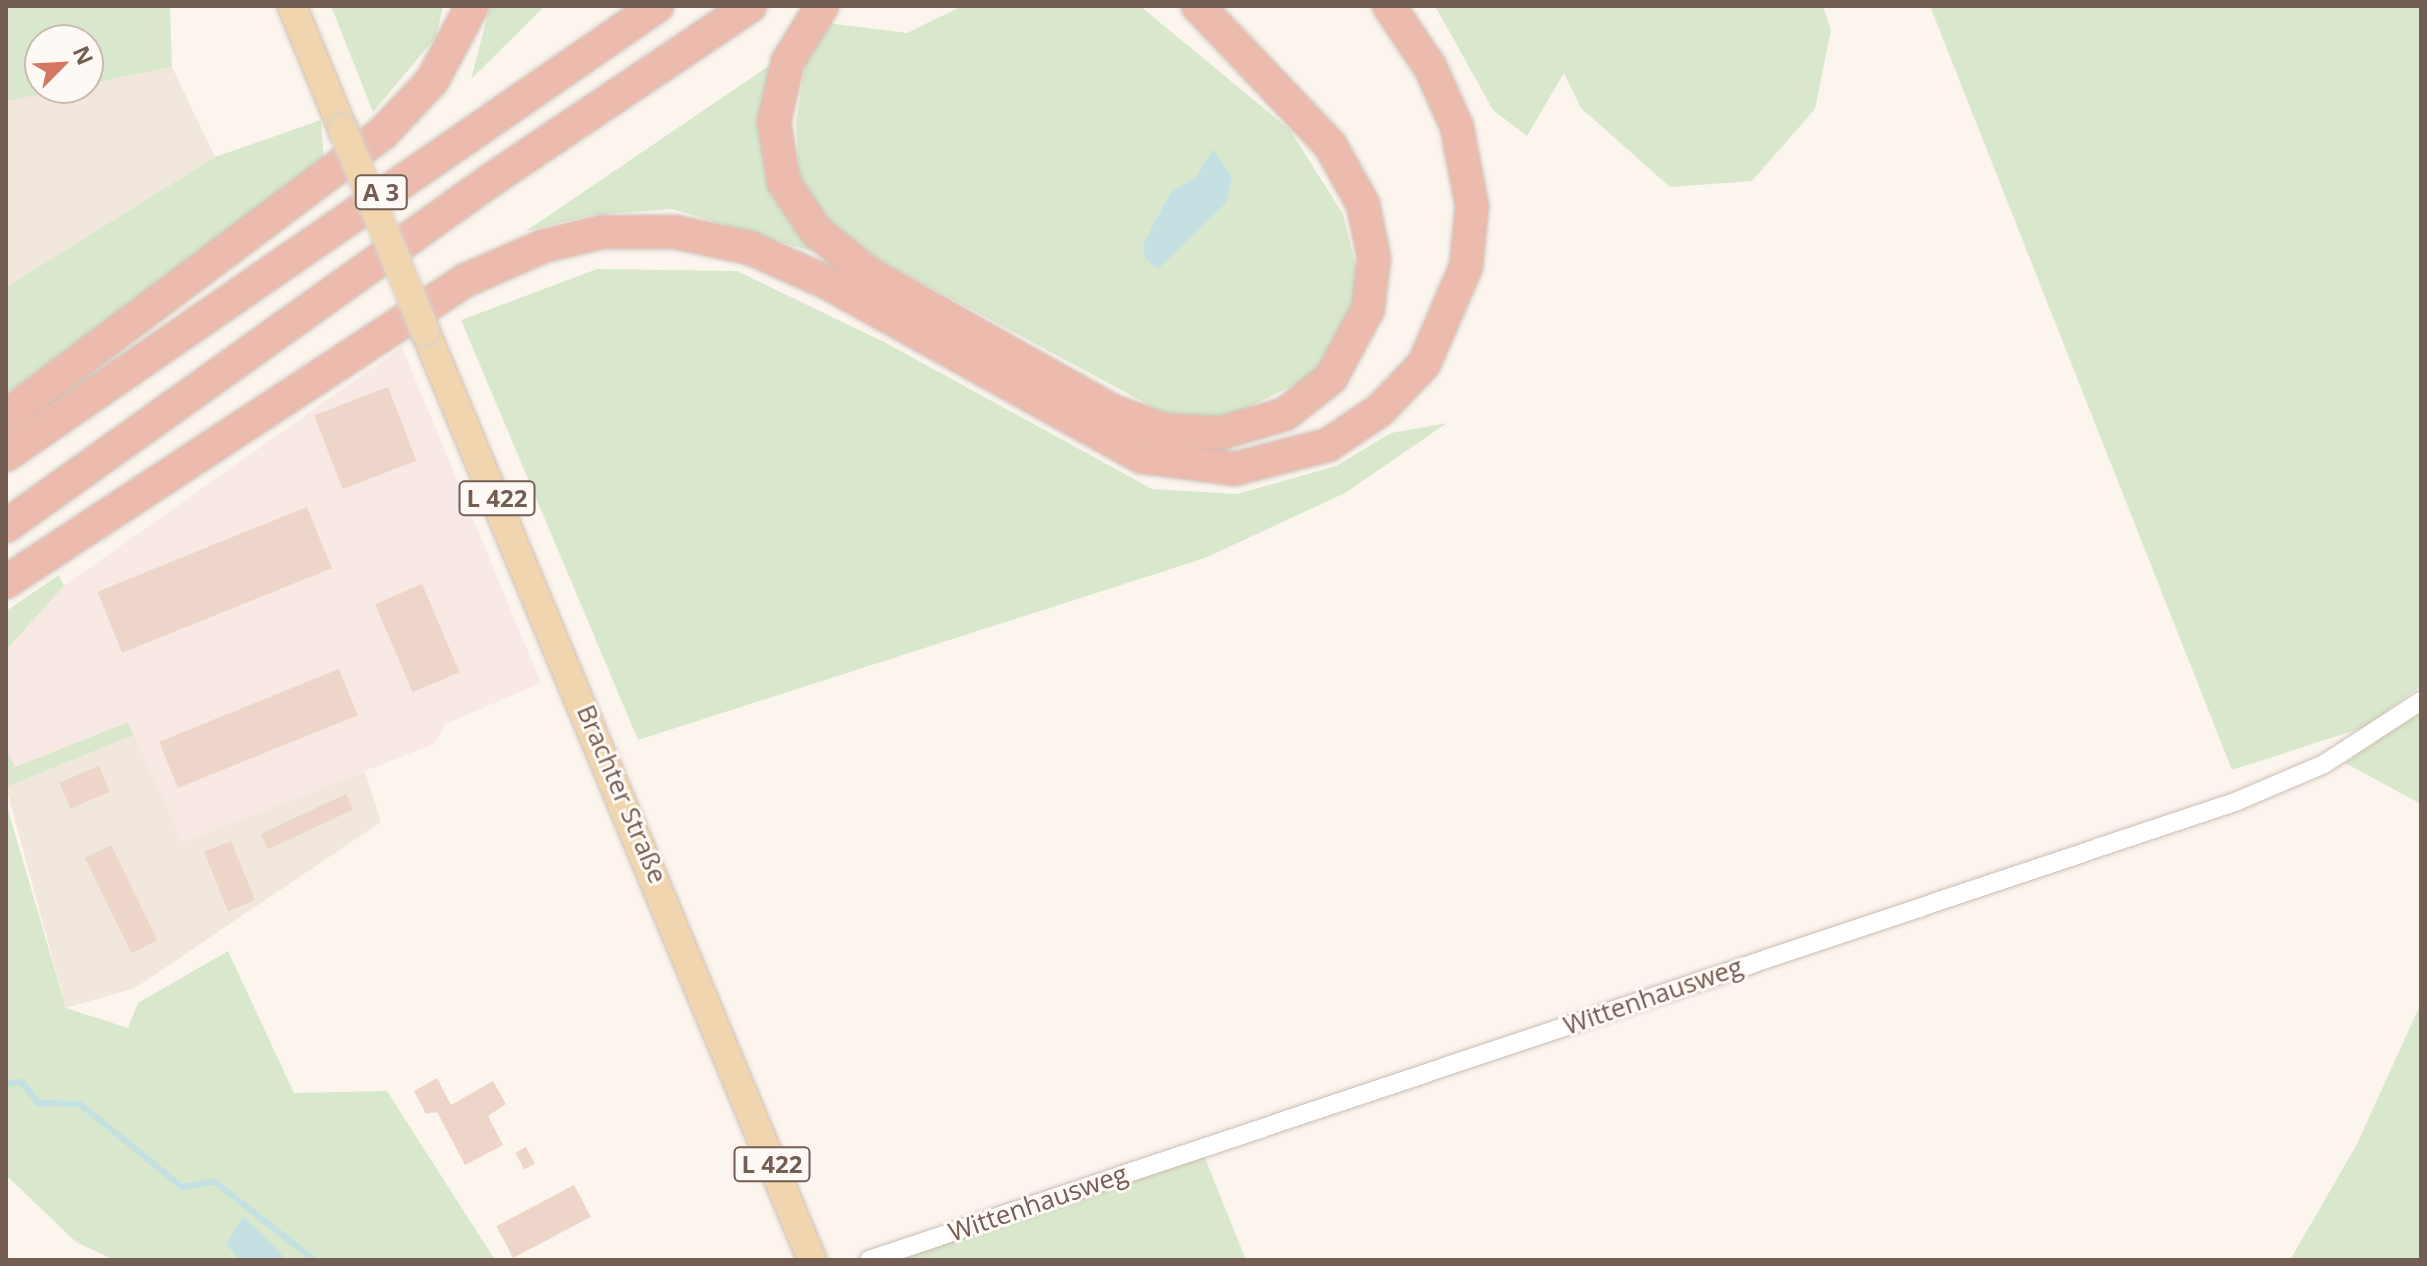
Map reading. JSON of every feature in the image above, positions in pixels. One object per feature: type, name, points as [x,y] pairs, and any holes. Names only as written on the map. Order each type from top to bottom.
[{"type":"highway","points":[[6,416],[394,124],[452,51],[472,6]]},
{"type":"highway","name":"A 3","points":[[6,455],[657,6]]},
{"type":"highway","name":"A 3","points":[[6,526],[491,180],[750,6]]},
{"type":"highway","points":[[822,6],[788,61],[774,122],[784,183],[816,231],[868,273],[1110,410],[1165,430],[1221,433],[1285,414],[1331,378],[1364,322],[1374,258],[1363,204],[1330,145],[1198,6]]},
{"type":"highway","points":[[6,582],[466,280],[544,246],[602,232],[675,232],[750,248],[826,282],[1142,457],[1234,469],[1328,445],[1380,410],[1424,364],[1466,267],[1472,206],[1457,127],[1430,67],[1389,6]]},
{"type":"main road","name":"Brachter Straße","points":[[292,6],[812,1260]]},
{"type":"street","name":"Wittenhausweg","points":[[869,1260],[2235,802],[2324,764],[2421,701]]},
{"type":"shaded area","points":[[172,67],[215,157],[6,287],[6,101],[24,97],[24,104],[104,104],[104,81]]},
{"type":"shaded area","points":[[402,347],[541,683],[445,724],[434,744],[182,842],[128,722],[14,768],[6,749],[6,650],[64,586]]},
{"type":"shaded area","points":[[134,735],[183,842],[365,771],[381,822],[135,988],[66,1008],[6,787]]},
{"type":"green space","points":[[6,6],[170,6],[172,67],[104,81],[104,24],[24,24],[24,97],[7,101]]},
{"type":"green space","points":[[331,6],[443,6],[436,37],[373,112]]},
{"type":"green space","points":[[490,6],[545,6],[471,79]]},
{"type":"green space","points":[[962,6],[1140,6],[1290,130],[1343,214],[1359,279],[1340,342],[1313,376],[1228,417],[1164,413],[881,261],[828,220],[799,176],[796,122],[805,65],[827,23],[907,33]]},
{"type":"green space","points":[[1435,6],[1823,6],[1831,30],[1815,109],[1752,181],[1670,187],[1581,108],[1564,73],[1527,136],[1493,110]]},
{"type":"green space","points":[[1930,6],[2421,6],[2421,686],[2365,727],[2232,770]]},
{"type":"green space","points":[[776,61],[758,126],[770,193],[814,252],[673,209],[592,215],[526,231]]},
{"type":"green space","points":[[321,120],[324,163],[6,394],[6,287],[215,157]]},
{"type":"green space","points":[[597,269],[737,271],[886,343],[1152,489],[1237,494],[1336,466],[1391,433],[1447,423],[1345,493],[1205,558],[638,740],[461,320]]},
{"type":"green space","points":[[59,575],[64,586],[6,650],[6,611]]},
{"type":"green space","points":[[2421,710],[2421,804],[2345,763]]},
{"type":"green space","points":[[128,722],[134,735],[6,787],[6,749],[15,767]]},
{"type":"green space","points":[[6,803],[66,1008],[128,1028],[138,1003],[228,951],[294,1093],[387,1091],[495,1260],[114,1260],[76,1242],[6,1175]]},
{"type":"green space","points":[[2421,1003],[2421,1260],[2290,1260],[2357,1144]]},
{"type":"green space","points":[[1203,1153],[1246,1260],[896,1260]]},
{"type":"water","points":[[1213,149],[1232,177],[1226,203],[1158,269],[1145,259],[1143,244],[1171,192],[1196,177]]},
{"type":"water","points":[[244,1216],[287,1260],[239,1260],[226,1244]]},
{"type":"building","points":[[388,387],[416,461],[343,489],[314,415]]},
{"type":"building","points":[[307,507],[332,568],[122,653],[97,592]]},
{"type":"building","points":[[422,584],[460,672],[413,692],[375,604]]},
{"type":"building","points":[[339,669],[358,715],[178,788],[159,742]]},
{"type":"building","points":[[99,766],[110,792],[70,809],[59,783]]},
{"type":"building","points":[[346,794],[353,809],[268,849],[261,834]]},
{"type":"building","points":[[231,841],[255,900],[228,911],[204,852]]},
{"type":"building","points":[[111,845],[157,940],[131,953],[85,858]]},
{"type":"building","points":[[437,1078],[451,1105],[493,1081],[506,1104],[488,1116],[503,1145],[465,1165],[437,1112],[426,1114],[414,1091]]},
{"type":"building","points":[[526,1147],[535,1164],[524,1169],[515,1153]]},
{"type":"building","points":[[574,1185],[591,1217],[513,1258],[496,1226]]},
{"type":"waterway","points":[[6,1084],[22,1082],[38,1103],[80,1104],[182,1187],[215,1182],[314,1260]]}]
